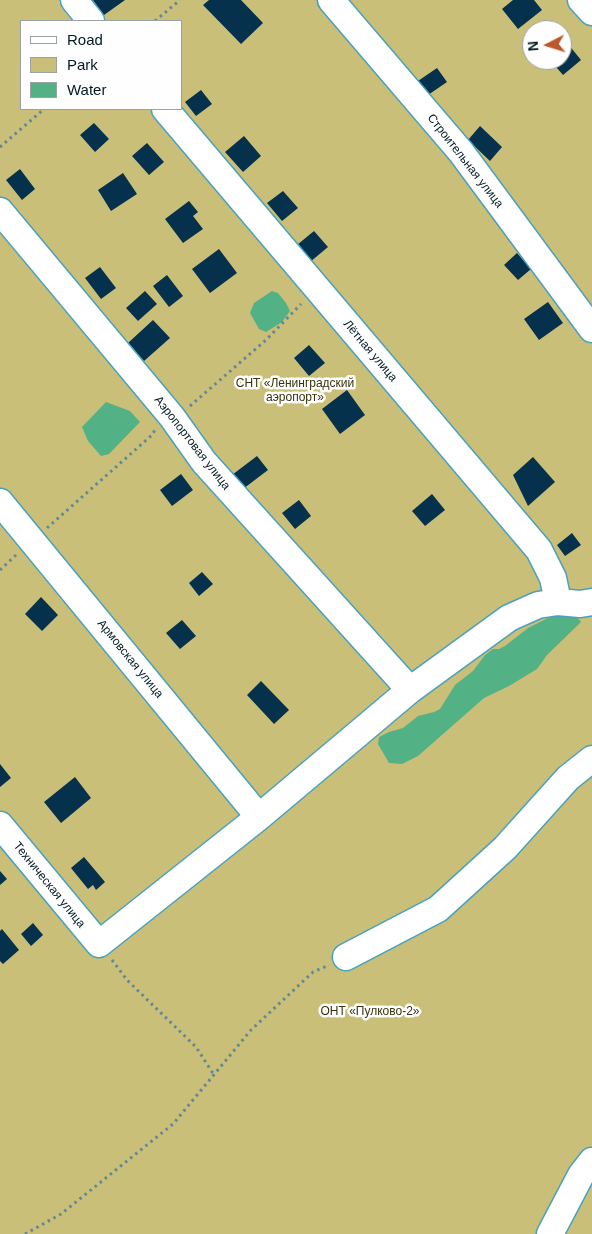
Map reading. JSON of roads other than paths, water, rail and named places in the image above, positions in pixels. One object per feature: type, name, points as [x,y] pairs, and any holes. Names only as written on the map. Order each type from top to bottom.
[{"type":"lane","points":[[74,0],[91,20]]},
{"type":"lane","name":"Строительная улица","points":[[331,0],[461,152],[592,329]]},
{"type":"lane","points":[[581,0],[592,12]]},
{"type":"lane","name":"Лётная улица","points":[[166,110],[539,550],[553,578],[558,602]]},
{"type":"lane","name":"Аэропортовая улица","points":[[0,212],[172,417],[204,462],[410,690]]},
{"type":"lane","name":"Армовская улица","points":[[0,502],[259,817]]},
{"type":"lane","points":[[259,817],[410,690],[509,618],[538,605],[558,602],[580,604],[592,602]]},
{"type":"lane","points":[[346,957],[438,909],[505,848],[568,778],[592,760]]},
{"type":"lane","name":"Техническая улица","points":[[0,825],[99,944],[259,817]]},
{"type":"lane","points":[[550,1234],[581,1175],[592,1161]]},
{"type":"water","points":[[272,291],[278,293],[290,311],[282,322],[266,332],[259,329],[250,313],[254,303]]},
{"type":"water","points":[[106,402],[130,411],[140,422],[109,454],[101,456],[88,441],[82,427]]},
{"type":"water","points":[[572,612],[581,622],[547,655],[537,669],[484,698],[418,756],[402,764],[389,763],[378,744],[379,737],[403,728],[418,716],[440,709],[455,685],[473,671],[485,655],[493,649],[505,646],[528,628],[548,618]]},
{"type":"park label","name":"СНТ «Ленинградский аэропорт»","points":[[295,391]]},
{"type":"park label","name":"ОНТ «Пулково-2»","points":[[370,1012]]}]
